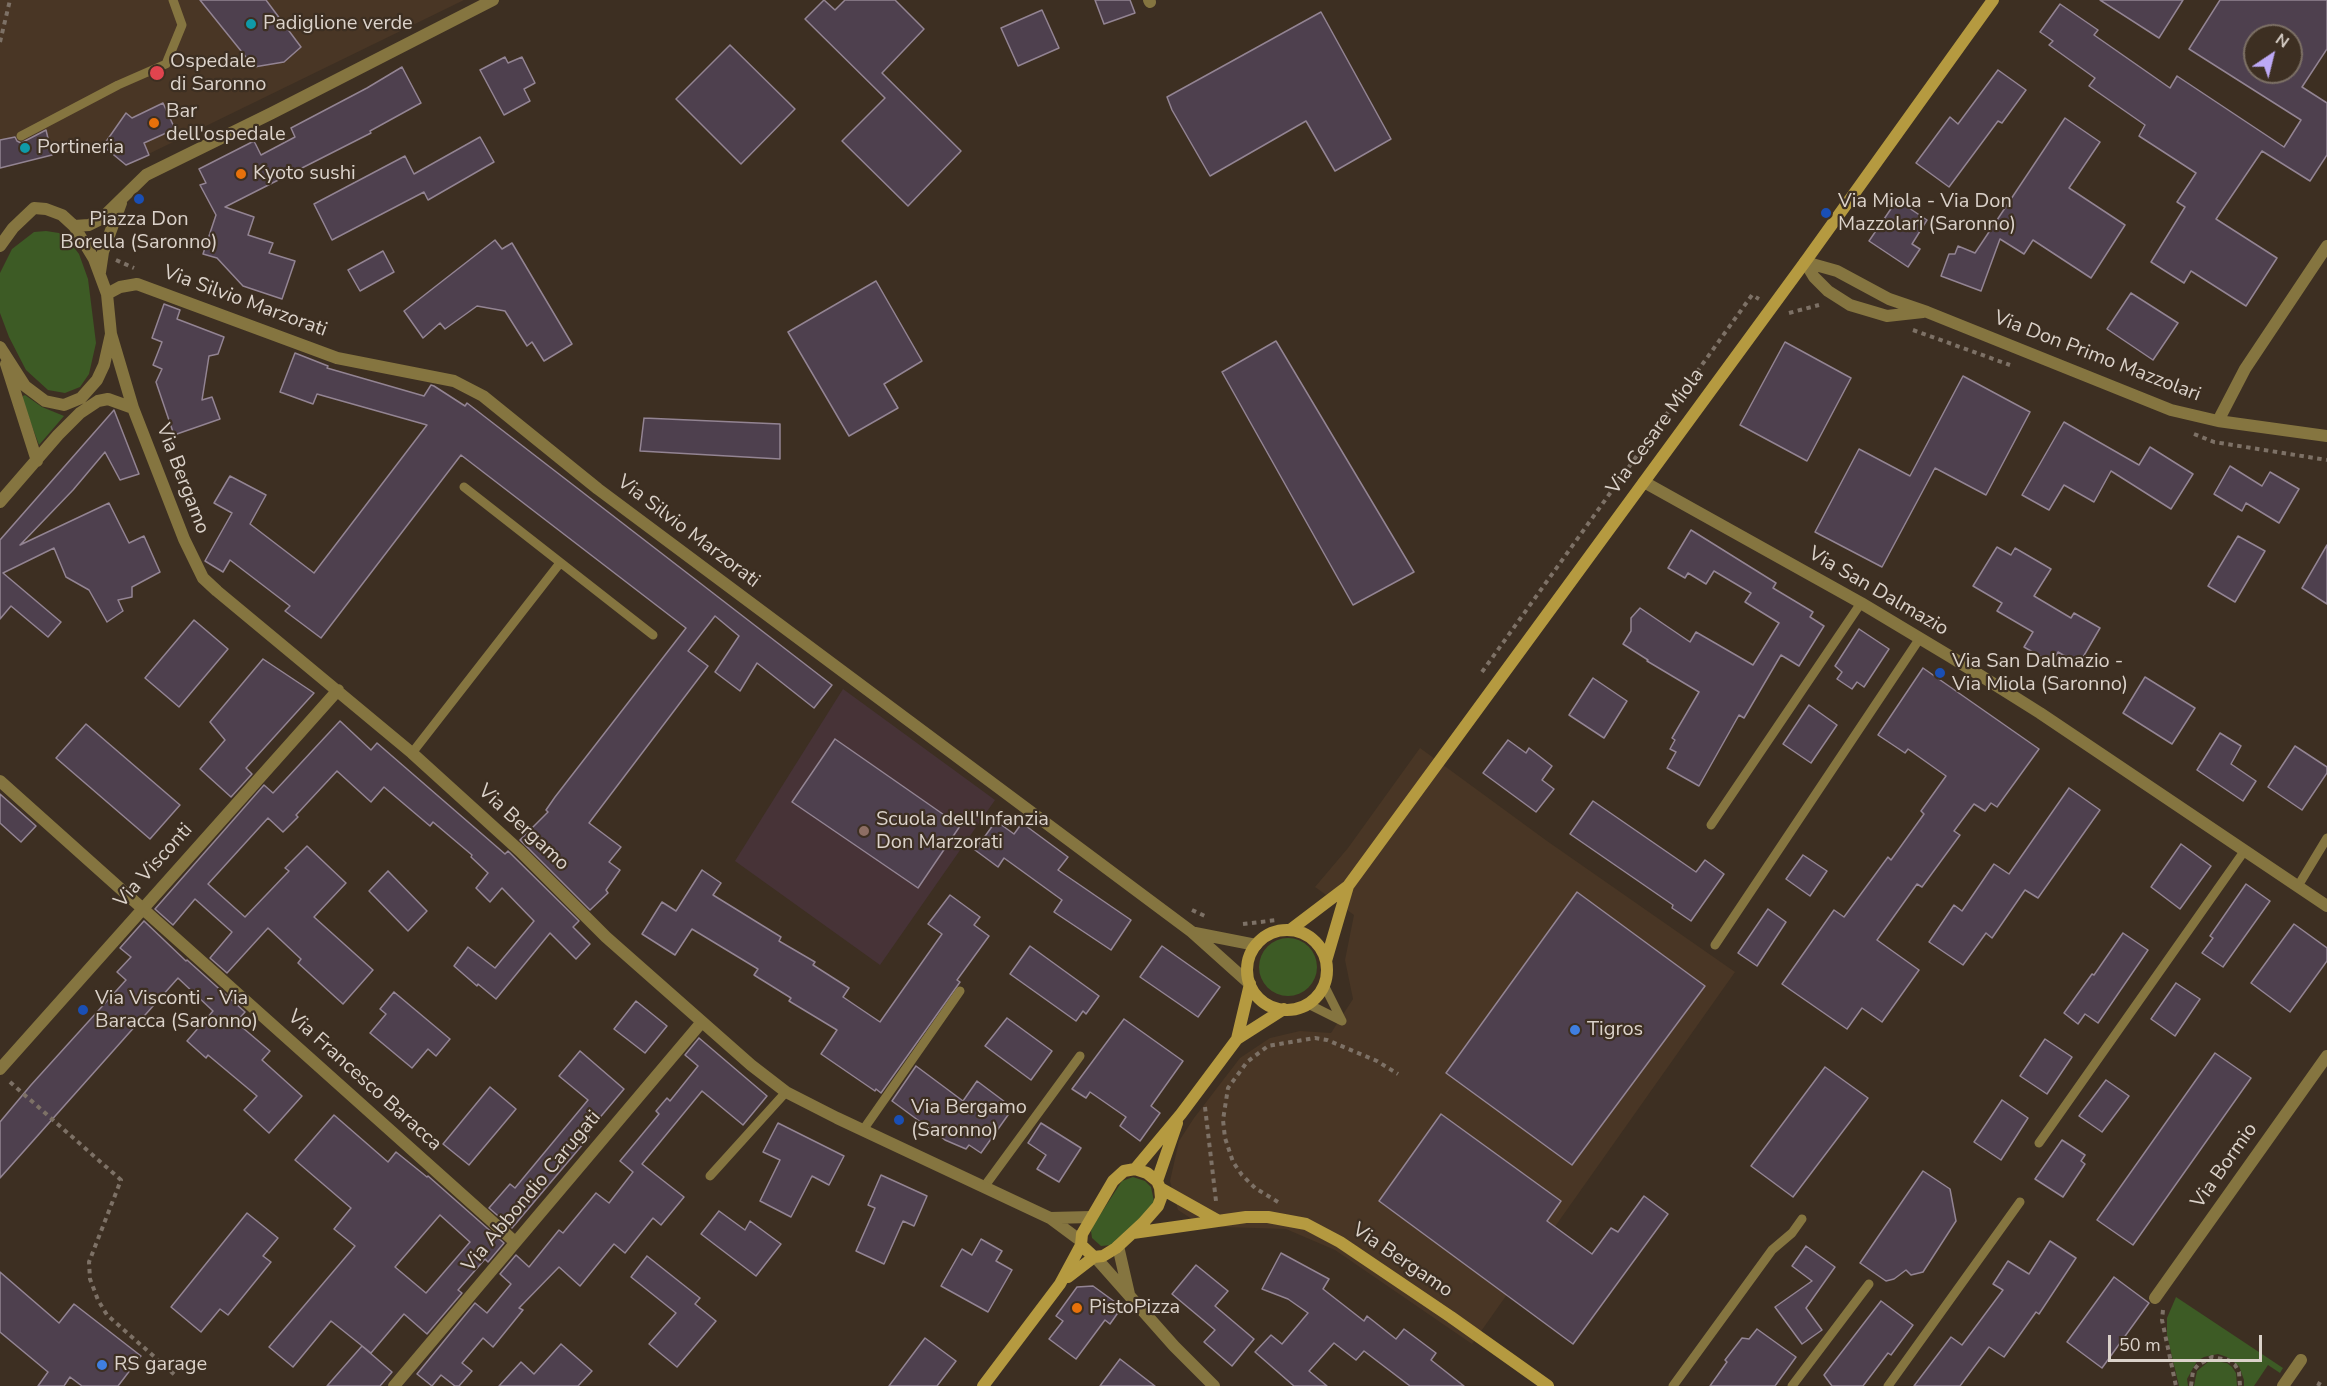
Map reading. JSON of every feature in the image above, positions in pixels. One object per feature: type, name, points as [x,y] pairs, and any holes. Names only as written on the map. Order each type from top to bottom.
[{"type":"street","points":[[74,226],[89,225],[101,219],[146,175],[493,0]]},
{"type":"street","name":"Via Cesare Miola","points":[[1256,945],[1275,932],[1290,930],[1348,886],[1994,0]]},
{"type":"street","points":[[100,272],[103,252],[123,199]]},
{"type":"street","points":[[0,246],[13,228],[34,208],[46,209],[62,215],[85,241],[100,272],[107,294],[111,334],[98,380],[81,398],[64,405],[45,401],[26,386],[1,349]]},
{"type":"street","points":[[2218,421],[2245,369],[2327,246]]},
{"type":"street","name":"Via Don Primo Mazzolari","points":[[1805,262],[1814,277],[1828,291],[1850,305],[1887,316],[1927,312]]},
{"type":"street","name":"Via Don Primo Mazzolari","points":[[1805,262],[1837,271],[1889,299],[1927,312],[2171,410],[2218,421],[2327,436]]},
{"type":"street","name":"Via Silvio Marzorati","points":[[107,294],[120,287],[137,284],[337,358],[454,381],[483,396],[598,489],[1192,933],[1250,984]]},
{"type":"street","name":"Via Bergamo","points":[[111,334],[133,408],[184,539],[204,578],[412,753],[520,850],[606,938],[701,1023],[786,1092],[1050,1218],[1081,1243]]},
{"type":"street","points":[[1,349],[37,461]]},
{"type":"street","points":[[0,502],[80,413],[98,401],[108,399],[133,408]]},
{"type":"street","name":"Via San Dalmazio","points":[[1644,482],[1920,638],[2040,713],[2327,906]]},
{"type":"street","name":"Via Visconti","points":[[0,1069],[338,690]]},
{"type":"street","name":"Via Francesco Baracca","points":[[0,781],[515,1242]]},
{"type":"street","name":"Via Cesare Miola","points":[[1324,985],[1327,971],[1326,961],[1348,886]]},
{"type":"street","points":[[1290,930],[1305,934],[1315,941],[1326,961]]},
{"type":"street","name":"Via Silvio Marzorati","points":[[1192,933],[1256,945]]},
{"type":"street","points":[[1256,945],[1250,956],[1247,970],[1250,984],[1263,1001],[1284,1010],[1297,1008],[1308,1004],[1318,996],[1324,985]]},
{"type":"street","points":[[1237,1039],[1250,984]]},
{"type":"street","points":[[1135,1169],[1237,1039],[1284,1010]]},
{"type":"street","name":"Via Abbondio Carugati","points":[[394,1386],[701,1023]]},
{"type":"street","name":"Via Bormio","points":[[2155,1298],[2327,1056]]},
{"type":"street","points":[[1060,1284],[1095,1257],[1107,1254],[1118,1246],[1158,1206],[1159,1184],[1180,1114]]},
{"type":"street","points":[[983,1386],[1060,1284],[1081,1243],[1082,1234],[1113,1180],[1124,1172],[1135,1169],[1147,1173],[1159,1184],[1217,1214]]},
{"type":"street","name":"Via Bergamo","points":[[1133,1233],[1217,1214],[1268,1217],[1306,1224],[1323,1232],[1450,1317],[1548,1386]]},
{"type":"street","name":"Via Bergamo","points":[[1050,1218],[1091,1217]]},
{"type":"street","points":[[1081,1243],[1174,1346],[1214,1386]]},
{"type":"street","points":[[1118,1246],[1129,1295]]},
{"type":"street","points":[[2283,1386],[2301,1360]]},
{"type":"lane","points":[[21,136],[118,85],[166,64],[182,25],[173,0]]},
{"type":"lane","points":[[464,487],[653,635]]},
{"type":"lane","points":[[412,753],[560,563]]},
{"type":"lane","points":[[1711,825],[1861,603]]},
{"type":"lane","points":[[1715,945],[1920,638]]},
{"type":"lane","points":[[2298,886],[2327,838]]},
{"type":"lane","points":[[2039,1143],[2245,850]]},
{"type":"lane","points":[[1308,1004],[1342,1021],[1324,985]]},
{"type":"lane","points":[[863,1130],[960,991]]},
{"type":"lane","points":[[984,1187],[1080,1056]]},
{"type":"lane","points":[[710,1176],[786,1092]]},
{"type":"lane","points":[[1888,1386],[2020,1202]]},
{"type":"lane","points":[[1673,1386],[1772,1250],[1792,1233],[1802,1219]]},
{"type":"lane","points":[[1792,1386],[1869,1284]]},
{"type":"path","points":[[0,42],[10,0]]},
{"type":"path","points":[[1476,681],[1752,295],[1781,315],[1818,304],[1828,306]]},
{"type":"path","points":[[1909,329],[2016,367]]},
{"type":"path","points":[[2184,430],[2214,442],[2327,460]]},
{"type":"path","points":[[1188,907],[1216,922]]},
{"type":"path","points":[[1236,925],[1275,921],[1283,917]]},
{"type":"path","points":[[1271,1206],[1282,1205],[1255,1188],[1233,1162],[1223,1120],[1228,1088],[1246,1062],[1269,1046],[1315,1038],[1327,1040],[1377,1060],[1398,1074]]},
{"type":"path","points":[[9,1081],[121,1180],[89,1262],[90,1279],[107,1315],[175,1376]]},
{"type":"path","points":[[1202,1086],[1217,1214]]},
{"type":"path","points":[[2192,1386],[2193,1371],[2198,1365],[2212,1357],[2228,1360],[2235,1365],[2239,1372],[2240,1386]]},
{"type":"shaded area","name":"Ospedale di Saronno","points":[[0,0],[464,0],[126,165],[103,146],[52,155],[0,169]]},
{"type":"shaded area","name":"Scuola dell'Infanzia Don Marzorati","points":[[843,689],[995,800],[880,965],[735,861]]},
{"type":"shaded area","points":[[1420,748],[1547,841],[1735,972],[1472,1344],[1335,1250],[1286,1229],[1223,1227],[1195,1221],[1178,1210],[1170,1181],[1179,1141],[1240,1058],[1270,1038],[1300,1031],[1331,1033],[1353,999],[1345,960],[1354,915],[1315,887],[1348,848]]},
{"type":"green space","points":[[34,232],[59,233],[79,254],[88,279],[96,343],[89,374],[80,387],[65,393],[48,390],[26,370],[0,313],[0,273],[12,249]]},
{"type":"green space","points":[[25,395],[42,407],[64,416],[39,445],[23,402]]},
{"type":"green space","points":[[1288,938],[1304,943],[1312,951],[1317,967],[1312,983],[1304,991],[1288,996],[1272,991],[1264,983],[1259,967],[1264,951],[1272,943]]},
{"type":"green space","points":[[1133,1177],[1145,1181],[1151,1187],[1154,1201],[1151,1208],[1112,1245],[1101,1246],[1092,1238],[1091,1231],[1094,1224],[1122,1181]]},
{"type":"green space","points":[[2176,1297],[2283,1368],[2280,1373],[2268,1365],[2254,1386],[2244,1386],[2239,1366],[2227,1357],[2218,1354],[2197,1361],[2187,1379],[2188,1386],[2179,1386],[2167,1335],[2167,1318]]},
{"type":"green space","points":[[2208,1362],[2227,1363],[2232,1367],[2236,1373],[2237,1386],[2194,1386],[2197,1371]]},
{"type":"building","name":"Padiglione verde","points":[[200,0],[266,0],[301,47],[284,62],[254,67]]},
{"type":"building","points":[[824,0],[835,10],[845,0],[895,0],[924,29],[882,73],[961,151],[908,206],[842,141],[885,98],[805,19]]},
{"type":"building","points":[[1095,0],[1130,0],[1135,13],[1104,24]]},
{"type":"building","points":[[2100,0],[2183,0],[2159,38]]},
{"type":"building","points":[[2220,0],[2327,0],[2327,49],[2302,87],[2327,103],[2327,155],[2310,181],[2262,151],[2216,219],[2277,258],[2246,306],[2191,271],[2184,283],[2151,262],[2185,207],[2177,202],[2196,173],[2139,136],[2145,125],[2089,86],[2095,78],[2049,45],[2053,41],[2040,32],[2060,4],[2098,30],[2094,35],[2170,88],[2177,76],[2284,147],[2301,120],[2244,84],[2303,84],[2303,24],[2243,24],[2243,83],[2189,49]]},
{"type":"building","points":[[1042,10],[1059,48],[1018,66],[1001,28]]},
{"type":"building","points":[[1321,12],[1391,139],[1335,171],[1306,121],[1210,176],[1172,110],[1167,97]]},
{"type":"building","points":[[730,45],[795,109],[741,164],[676,99]]},
{"type":"building","points":[[505,57],[508,63],[522,57],[535,83],[524,89],[530,101],[504,115],[480,70]]},
{"type":"building","points":[[402,67],[421,103],[370,131],[371,133],[225,207],[254,217],[248,235],[273,243],[269,253],[295,261],[282,299],[243,286],[217,258],[203,254],[216,215],[200,185],[206,183],[199,169],[254,141],[261,155],[295,137],[291,128]]},
{"type":"building","points":[[1998,70],[2026,90],[2002,123],[1998,121],[1949,187],[1916,163],[1950,117],[1958,124]]},
{"type":"building","points":[[163,103],[175,129],[144,143],[149,155],[126,165],[103,146],[126,113],[132,118]]},
{"type":"building","points":[[2065,118],[2100,142],[2069,188],[2125,225],[2091,278],[2033,240],[2024,254],[2000,239],[1981,291],[1941,276],[1949,254],[1955,254],[1958,246],[1975,253]]},
{"type":"building","name":"Portineria","points":[[46,130],[52,155],[0,168],[0,140],[15,137],[21,143]]},
{"type":"building","points":[[480,137],[494,162],[428,200],[424,192],[332,240],[314,204],[405,156],[414,174]]},
{"type":"building","points":[[1897,200],[1927,220],[1912,244],[1920,249],[1908,267],[1869,241]]},
{"type":"building","points":[[495,240],[502,249],[512,243],[572,344],[544,361],[532,342],[527,346],[505,311],[477,306],[445,329],[440,323],[423,338],[404,311]]},
{"type":"building","points":[[383,251],[394,272],[360,291],[348,270]]},
{"type":"building","points":[[876,281],[922,361],[884,384],[898,408],[849,436],[788,332]]},
{"type":"building","points":[[2131,293],[2178,323],[2153,360],[2107,329]]},
{"type":"building","points":[[164,304],[180,310],[177,319],[224,337],[218,354],[209,356],[202,400],[212,397],[220,419],[174,435],[156,382],[162,369],[153,365],[162,342],[152,338]]},
{"type":"building","points":[[1276,341],[1414,572],[1353,605],[1222,372]]},
{"type":"building","points":[[1785,342],[1851,378],[1807,461],[1740,425]]},
{"type":"building","points":[[295,353],[328,366],[327,368],[424,396],[431,385],[465,406],[467,403],[832,685],[814,708],[757,663],[740,691],[715,672],[739,636],[715,616],[688,651],[708,666],[589,823],[621,847],[609,862],[620,870],[606,890],[608,893],[590,910],[520,840],[548,812],[546,810],[555,797],[686,628],[461,455],[321,638],[285,611],[290,606],[230,560],[223,572],[205,561],[232,513],[214,503],[230,476],[266,495],[250,524],[314,573],[427,425],[317,394],[313,404],[280,392]]},
{"type":"building","points":[[1963,376],[2030,412],[1986,495],[1935,468],[1882,567],[1815,532],[1859,449],[1910,476]]},
{"type":"building","points":[[114,410],[139,474],[120,480],[105,452],[73,490],[20,545],[109,503],[129,543],[144,536],[160,572],[132,587],[132,597],[118,600],[123,611],[107,622],[89,590],[66,577],[54,548],[3,573],[61,622],[48,637],[11,606],[0,619],[0,540]]},
{"type":"building","points":[[644,418],[780,424],[780,459],[640,451]]},
{"type":"building","points":[[2064,422],[2139,465],[2150,447],[2193,474],[2171,509],[2111,471],[2094,502],[2064,485],[2049,510],[2022,495]]},
{"type":"building","points":[[2230,466],[2262,486],[2270,472],[2299,489],[2279,523],[2246,503],[2242,511],[2214,494]]},
{"type":"building","points":[[1691,530],[1776,583],[1773,588],[1813,612],[1810,617],[1824,626],[1799,666],[1781,655],[1744,718],[1739,715],[1699,786],[1667,768],[1676,752],[1670,749],[1675,740],[1672,738],[1699,692],[1623,644],[1631,631],[1631,618],[1640,608],[1690,642],[1696,632],[1753,665],[1779,623],[1745,602],[1751,593],[1714,571],[1706,584],[1688,573],[1685,578],[1668,568]]},
{"type":"building","points":[[2238,536],[2265,551],[2235,602],[2208,586]]},
{"type":"building","points":[[2327,545],[2327,604],[2302,588]]},
{"type":"building","points":[[1997,547],[2011,555],[2015,548],[2051,569],[2034,596],[2071,618],[2074,613],[2100,628],[2079,664],[2058,652],[2052,663],[2024,647],[2033,632],[1997,611],[2002,603],[1973,586]]},
{"type":"building","points":[[194,620],[228,649],[179,707],[145,678]]},
{"type":"building","points":[[1859,629],[1889,649],[1864,687],[1857,682],[1852,689],[1837,679],[1842,672],[1835,666]]},
{"type":"building","points":[[263,659],[314,693],[246,768],[252,774],[231,797],[200,769],[225,740],[210,722]]},
{"type":"building","points":[[1923,668],[2039,749],[1997,807],[1991,803],[1985,811],[1974,804],[1954,831],[1960,835],[1922,887],[1917,884],[1877,940],[1919,970],[1882,1022],[1862,1008],[1847,1029],[1782,984],[1834,910],[1844,917],[1888,857],[1891,860],[1924,814],[1921,811],[1946,776],[1908,749],[1905,753],[1878,735]]},
{"type":"building","points":[[2145,677],[2195,708],[2172,744],[2123,713]]},
{"type":"building","points":[[1593,678],[1627,701],[1604,738],[1569,715]]},
{"type":"building","points":[[1809,705],[1837,725],[1811,763],[1783,744]]},
{"type":"building","points":[[340,721],[371,750],[377,743],[505,854],[508,851],[579,921],[573,927],[590,944],[576,959],[550,933],[496,999],[478,984],[477,986],[454,966],[468,947],[495,968],[534,921],[502,888],[490,902],[476,888],[488,873],[471,857],[472,855],[433,822],[430,826],[384,787],[371,802],[337,771],[283,832],[268,818],[208,884],[245,917],[289,871],[285,868],[307,846],[346,883],[314,917],[373,970],[343,1004],[298,963],[301,959],[268,928],[227,973],[210,958],[232,932],[195,899],[173,925],[155,909],[264,785],[273,793]]},
{"type":"building","points":[[86,724],[180,805],[150,839],[56,758]]},
{"type":"building","points":[[2220,733],[2241,746],[2231,764],[2256,781],[2243,801],[2197,770]]},
{"type":"building","points":[[835,739],[960,826],[918,888],[792,802]]},
{"type":"building","points":[[1508,740],[1526,753],[1529,748],[1552,766],[1542,780],[1554,789],[1536,812],[1483,773]]},
{"type":"building","points":[[2295,746],[2327,767],[2327,773],[2302,810],[2268,787]]},
{"type":"building","points":[[2069,788],[2100,810],[2038,898],[2025,890],[1992,938],[1986,933],[1963,965],[1929,942],[1954,905],[1962,911],[1994,864],[2009,874]]},
{"type":"building","points":[[0,794],[36,826],[21,842],[0,823]]},
{"type":"building","points":[[1593,801],[1696,872],[1705,860],[1724,874],[1691,921],[1672,908],[1673,905],[1570,834]]},
{"type":"building","points":[[996,821],[1014,834],[1022,823],[1068,857],[1058,870],[1131,920],[1111,950],[1054,912],[1062,900],[1004,858],[998,867],[975,850]]},
{"type":"building","points":[[2181,844],[2211,866],[2180,909],[2151,887]]},
{"type":"building","points":[[1803,855],[1827,871],[1810,896],[1786,879]]},
{"type":"building","points":[[702,870],[721,883],[713,895],[781,937],[779,941],[815,962],[813,965],[849,988],[843,997],[880,1022],[942,934],[928,924],[950,895],[980,917],[974,925],[989,936],[957,980],[960,982],[881,1093],[821,1054],[837,1030],[789,1001],[791,998],[754,975],[758,969],[692,929],[675,955],[642,934],[662,902],[676,911]]},
{"type":"building","points":[[388,871],[427,911],[408,931],[369,891]]},
{"type":"building","points":[[2246,884],[2270,901],[2223,967],[2202,953],[2213,938],[2210,936]]},
{"type":"building","name":"Tigros","points":[[1577,892],[1705,986],[1572,1165],[1446,1073]]},
{"type":"building","points":[[1768,909],[1786,922],[1757,966],[1738,953]]},
{"type":"building","points":[[144,921],[245,1012],[236,1022],[270,1051],[262,1060],[302,1096],[269,1133],[244,1110],[257,1096],[208,1055],[206,1058],[187,1041],[213,1011],[178,978],[0,1178],[0,1122],[126,980],[117,972],[131,957],[120,948]]},
{"type":"building","points":[[2294,924],[2327,948],[2327,961],[2290,1012],[2251,983]]},
{"type":"building","points":[[2123,933],[2148,950],[2098,1023],[2085,1014],[2078,1024],[2064,1013]]},
{"type":"building","points":[[1030,946],[1099,996],[1086,1014],[1083,1011],[1076,1021],[1010,974]]},
{"type":"building","points":[[1162,946],[1220,987],[1198,1017],[1140,977]]},
{"type":"building","points":[[2176,983],[2200,999],[2175,1036],[2151,1019]]},
{"type":"building","points":[[394,992],[450,1039],[436,1056],[428,1049],[412,1068],[370,1033],[386,1014],[380,1009]]},
{"type":"building","points":[[636,1001],[667,1026],[645,1053],[614,1029]]},
{"type":"building","points":[[1007,1018],[1052,1051],[1031,1080],[985,1046]]},
{"type":"building","points":[[1124,1019],[1183,1061],[1151,1106],[1160,1113],[1140,1141],[1120,1126],[1126,1117],[1090,1092],[1086,1098],[1072,1089]]},
{"type":"building","points":[[699,1038],[767,1096],[743,1125],[702,1091],[642,1164],[684,1197],[661,1225],[653,1218],[625,1253],[614,1244],[580,1286],[559,1267],[519,1308],[523,1310],[493,1347],[483,1338],[462,1363],[472,1371],[459,1386],[455,1386],[441,1375],[432,1386],[417,1374],[475,1303],[487,1313],[511,1284],[500,1274],[516,1255],[529,1267],[559,1230],[563,1233],[596,1193],[609,1203],[633,1172],[620,1161],[659,1114],[656,1111],[667,1098],[670,1101],[698,1066],[685,1055]]},
{"type":"building","points":[[2045,1039],[2072,1057],[2047,1094],[2020,1076]]},
{"type":"building","points":[[580,1051],[624,1089],[586,1134],[589,1137],[512,1228],[489,1208],[510,1184],[515,1188],[588,1100],[559,1076]]},
{"type":"building","points":[[2215,1053],[2251,1078],[2133,1245],[2097,1220]]},
{"type":"building","points":[[916,1066],[963,1101],[977,1081],[1013,1108],[981,1153],[969,1145],[966,1149],[945,1140],[892,1101]]},
{"type":"building","points":[[1825,1067],[1868,1098],[1793,1197],[1751,1166]]},
{"type":"building","points":[[2106,1080],[2129,1096],[2102,1132],[2079,1116]]},
{"type":"building","points":[[490,1087],[516,1109],[469,1165],[443,1144]]},
{"type":"building","points":[[2002,1100],[2028,1118],[2001,1160],[1974,1142]]},
{"type":"building","points":[[1441,1114],[1561,1201],[1547,1221],[1592,1254],[1611,1228],[1618,1232],[1644,1196],[1668,1214],[1573,1344],[1379,1201]]},
{"type":"building","points":[[334,1115],[388,1162],[396,1152],[428,1176],[504,1243],[488,1262],[485,1259],[458,1290],[462,1293],[427,1334],[404,1314],[371,1353],[331,1321],[293,1367],[269,1347],[355,1246],[334,1229],[351,1208],[295,1160]],"holes":[[[440,1215],[470,1242],[426,1293],[395,1267]]]},
{"type":"building","points":[[778,1123],[844,1156],[829,1185],[812,1176],[791,1217],[760,1201],[780,1160],[763,1152]]},
{"type":"building","points":[[1041,1123],[1081,1148],[1059,1182],[1037,1169],[1046,1155],[1028,1143]]},
{"type":"building","points":[[2062,1140],[2085,1155],[2081,1161],[2085,1164],[2063,1197],[2035,1179]]},
{"type":"building","points":[[1923,1171],[1950,1189],[1956,1221],[1923,1272],[1911,1275],[1906,1270],[1894,1279],[1886,1281],[1860,1263]]},
{"type":"building","points":[[881,1175],[927,1196],[914,1226],[903,1221],[884,1264],[856,1251],[875,1208],[868,1205]]},
{"type":"building","points":[[719,1211],[745,1230],[750,1221],[781,1244],[756,1276],[701,1234]]},
{"type":"building","points":[[247,1213],[278,1238],[263,1256],[271,1262],[228,1315],[220,1309],[201,1332],[171,1307]]},
{"type":"building","points":[[981,1239],[1002,1251],[996,1261],[1012,1270],[988,1312],[941,1286],[962,1249],[972,1255]]},
{"type":"building","points":[[2050,1241],[2076,1258],[2039,1314],[2036,1312],[2004,1357],[1989,1347],[1960,1386],[1914,1386],[1951,1337],[1962,1345],[2003,1290],[1993,1284],[2008,1261],[2029,1274]]},
{"type":"building","points":[[1806,1246],[1835,1267],[1806,1308],[1822,1330],[1802,1344],[1775,1307],[1812,1281],[1792,1266]]},
{"type":"building","points":[[1281,1253],[1329,1279],[1323,1289],[1364,1321],[1367,1316],[1396,1339],[1404,1329],[1436,1353],[1431,1360],[1464,1386],[1410,1386],[1364,1351],[1356,1360],[1334,1343],[1309,1371],[1327,1386],[1294,1386],[1255,1352],[1271,1335],[1282,1344],[1308,1313],[1288,1299],[1262,1289]]},
{"type":"building","points":[[647,1256],[700,1298],[695,1304],[716,1321],[677,1367],[649,1344],[676,1313],[631,1277]]},
{"type":"building","points":[[1196,1265],[1228,1291],[1215,1306],[1254,1339],[1232,1366],[1204,1342],[1215,1330],[1172,1294]]},
{"type":"building","points":[[0,1272],[59,1323],[74,1304],[141,1356],[118,1386],[82,1386],[70,1377],[64,1386],[38,1386],[48,1372],[0,1332]]},
{"type":"building","points":[[2114,1277],[2149,1303],[2102,1368],[2067,1342]]},
{"type":"building","points":[[1093,1286],[1122,1307],[1110,1324],[1105,1320],[1076,1359],[1049,1339],[1063,1321],[1056,1316],[1077,1287]]},
{"type":"building","points":[[1881,1301],[1913,1325],[1891,1355],[1888,1353],[1863,1386],[1832,1386],[1824,1375]]},
{"type":"building","points":[[1757,1329],[1796,1357],[1775,1386],[1710,1386],[1727,1362],[1725,1360],[1742,1338],[1749,1339]]},
{"type":"building","points":[[925,1338],[956,1361],[937,1386],[889,1386]]},
{"type":"building","points":[[561,1344],[592,1371],[578,1386],[499,1386],[521,1362],[534,1374]]},
{"type":"building","points":[[362,1346],[392,1372],[380,1386],[327,1386]]},
{"type":"building","points":[[1120,1359],[1155,1386],[1100,1386]]},
{"type":"place","name":"Padiglione verde","points":[[251,24]]},
{"type":"place","name":"Ospedale di Saronno","points":[[157,73]]},
{"type":"place","name":"Bar dell'ospedale","points":[[154,123]]},
{"type":"place","name":"Portineria","points":[[25,148]]},
{"type":"place","name":"Kyoto sushi","points":[[241,174]]},
{"type":"place","name":"Piazza Don Borella (Saronno)","points":[[139,199]]},
{"type":"place","name":"Via Miola - Via Don Mazzolari (Saronno)","points":[[1826,213]]},
{"type":"place","name":"Via San Dalmazio - Via Miola (Saronno)","points":[[1940,673]]},
{"type":"place","name":"Scuola dell'Infanzia Don Marzorati","points":[[864,831]]},
{"type":"place","name":"Via Visconti - Via Baracca (Saronno)","points":[[83,1010]]},
{"type":"place","name":"Tigros","points":[[1575,1030]]},
{"type":"place","name":"Via Bergamo (Saronno)","points":[[899,1120]]},
{"type":"place","name":"PistoPizza","points":[[1077,1308]]},
{"type":"place","name":"RS garage","points":[[102,1365]]}]
